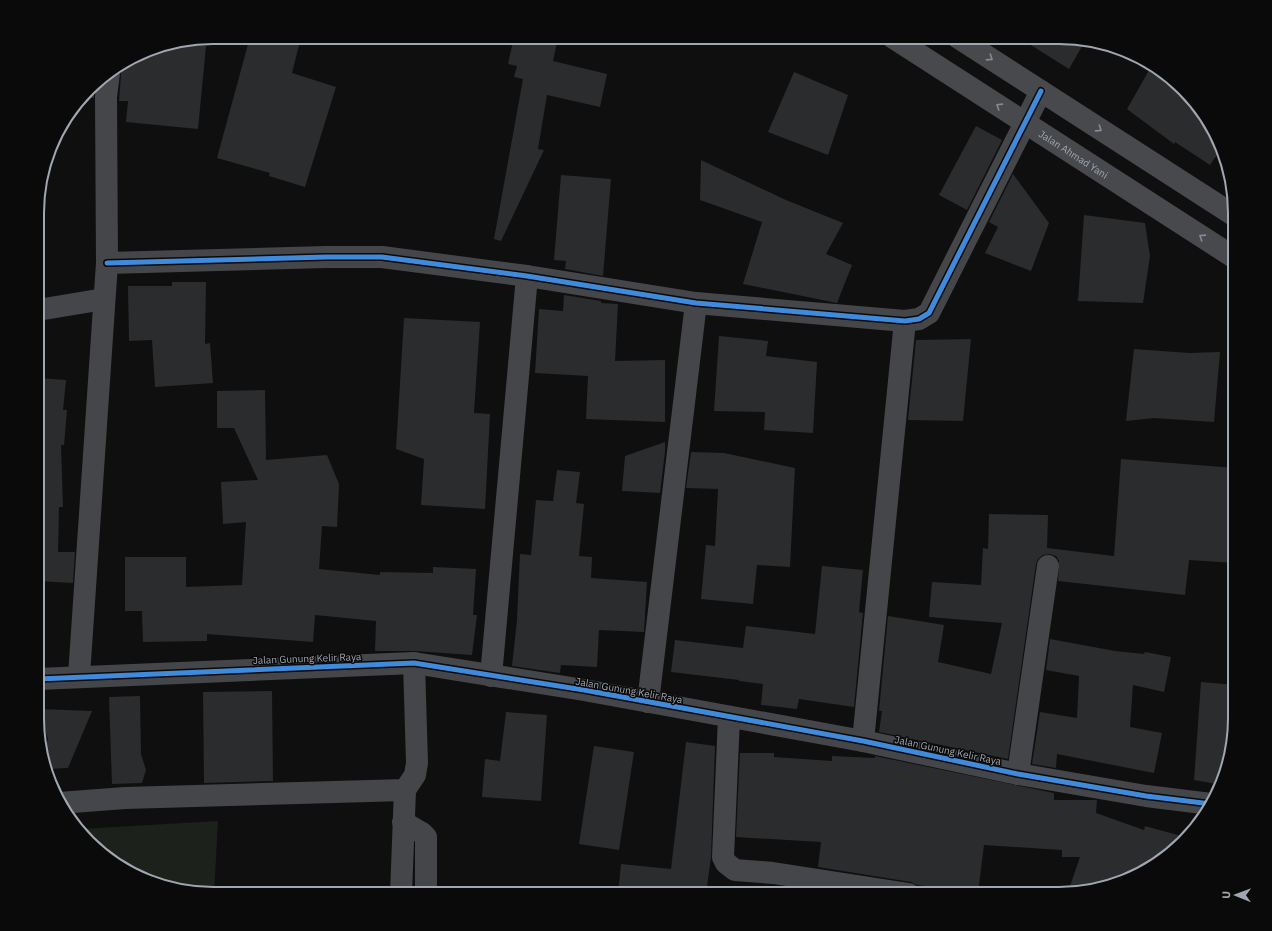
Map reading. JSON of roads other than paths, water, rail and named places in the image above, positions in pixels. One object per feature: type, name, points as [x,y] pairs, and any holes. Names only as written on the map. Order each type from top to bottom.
[{"type":"main road","name":"Jalan Ahmad Yani","points":[[903,44],[1228,253]]},
{"type":"main road","points":[[968,44],[1228,211]]},
{"type":"street","points":[[79,676],[107,263],[106,96],[108,81]]},
{"type":"street","points":[[107,263],[302,258],[326,256],[382,257],[527,276],[696,303],[906,321],[920,319],[929,313],[1041,91]]},
{"type":"street","points":[[491,676],[527,276]]},
{"type":"street","points":[[44,309],[104,298]]},
{"type":"street","points":[[648,702],[696,303]]},
{"type":"street","points":[[862,741],[906,321]]},
{"type":"street","points":[[1018,774],[1048,566]]},
{"type":"street","points":[[402,887],[412,827],[405,790],[415,775],[417,763],[422,664]]},
{"type":"street","name":"Jalan Gunung Kelir Raya","points":[[44,679],[79,676],[422,664],[648,702],[862,741],[1018,774],[1138,795],[1205,803]]},
{"type":"street","points":[[729,717],[724,858],[730,868],[734,870],[773,873],[863,887]]},
{"type":"street","points":[[67,802],[124,798],[405,790]]},
{"type":"street","points":[[412,827],[428,843],[426,887]]}]
